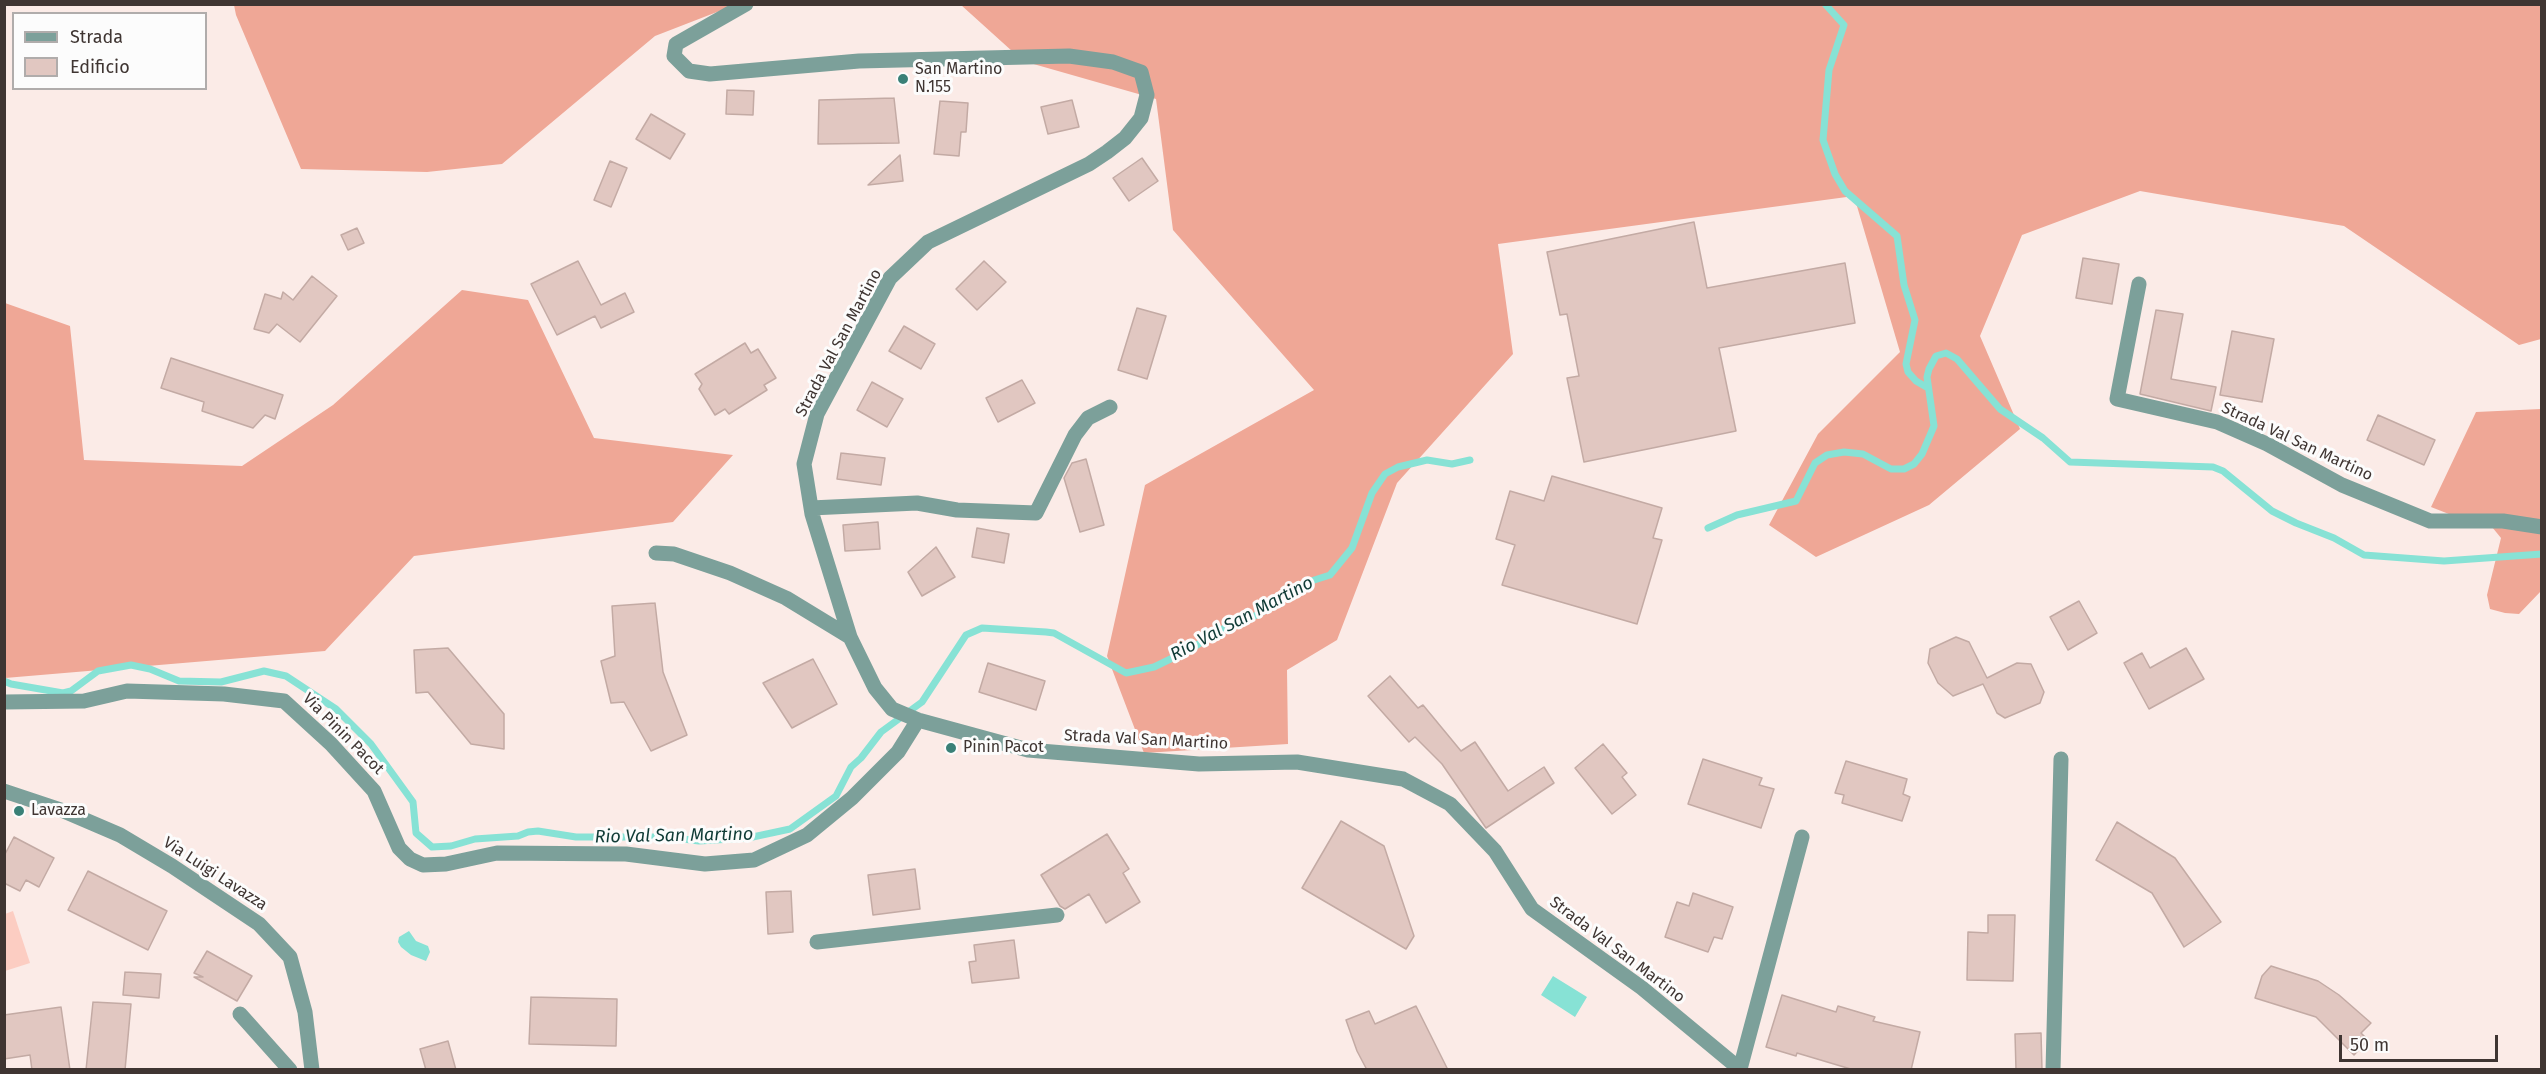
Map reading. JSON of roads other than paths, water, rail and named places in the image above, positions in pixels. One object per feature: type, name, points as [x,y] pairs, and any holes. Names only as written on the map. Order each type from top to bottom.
[{"type":"street","name":"Strada Val San Martino","points":[[746,4],[676,44],[674,56],[689,71],[710,74],[860,62],[1069,56],[1113,62],[1141,72],[1147,95],[1141,118],[1125,138],[1107,152],[1089,164],[928,242],[890,278],[817,414],[804,464],[811,508],[850,637],[875,688],[892,709],[918,720],[1028,750],[1199,764],[1297,762],[1403,778],[1450,804],[1496,851],[1532,909],[1642,988],[1741,1069]]},
{"type":"street","name":"Strada Val San Martino","points":[[2139,284],[2116,399],[2217,422],[2267,444],[2342,485],[2430,521],[2503,521],[2541,526]]},
{"type":"street","points":[[811,508],[917,503],[957,510],[1036,513],[1075,435],[1088,418],[1110,407]]},
{"type":"street","points":[[656,553],[674,554],[730,573],[786,598],[850,637]]},
{"type":"street","name":"Via Pinin Pacot","points":[[4,702],[84,701],[127,690],[224,694],[284,701],[331,744],[374,791],[399,848],[410,859],[423,865],[446,864],[496,853],[626,854],[705,864],[754,860],[807,835],[852,798],[898,752],[918,720]]},
{"type":"street","points":[[2053,1070],[2061,759]]},
{"type":"street","name":"Via Luigi Lavazza","points":[[4,791],[64,811],[120,835],[172,866],[259,924],[290,957],[305,1012],[312,1070]]},
{"type":"street","points":[[1741,1069],[1802,837]]},
{"type":"street","points":[[817,942],[1057,915]]},
{"type":"street","points":[[240,1014],[290,1070]]},
{"type":"water","points":[[409,931],[416,941],[428,946],[430,952],[426,961],[411,955],[398,942],[399,937]]},
{"type":"water","points":[[1553,976],[1587,997],[1575,1017],[1541,995]]},
{"type":"waterway","points":[[1825,4],[1844,25],[1829,70],[1823,140],[1835,174],[1845,191],[1897,236],[1904,285],[1915,320],[1906,364],[1908,372],[1916,381],[1928,388]]},
{"type":"waterway","name":"Rio Val San Martino","points":[[1708,528],[1737,515],[1796,501],[1815,463],[1827,455],[1844,452],[1863,454],[1891,469],[1904,469],[1914,464],[1922,454],[1934,426],[1927,377],[1929,369],[1936,356],[1946,353],[1957,359],[2000,409],[2043,438],[2070,462],[2213,467],[2223,471],[2272,511],[2334,538],[2364,555],[2444,561],[2542,554]]},
{"type":"waterway","name":"Rio Val San Martino","points":[[4,681],[63,693],[71,691],[98,671],[131,665],[150,669],[179,681],[221,682],[264,671],[286,676],[336,709],[371,744],[413,802],[416,833],[432,847],[451,846],[475,839],[518,836],[538,831],[576,837],[668,837],[699,841],[748,838],[790,829],[836,796],[851,767],[881,732],[922,702],[966,635],[982,628],[1054,633],[1126,673],[1154,667],[1189,650],[1226,627],[1237,625],[1270,608],[1305,583],[1330,575],[1352,548],[1372,493],[1385,474],[1398,467],[1427,460],[1452,464],[1470,460]]},
{"type":"place","name":"San Martino N.155","points":[[903,79]]},
{"type":"place","name":"Pinin Pacot","points":[[951,748]]},
{"type":"place","name":"Lavazza","points":[[19,811]]}]
